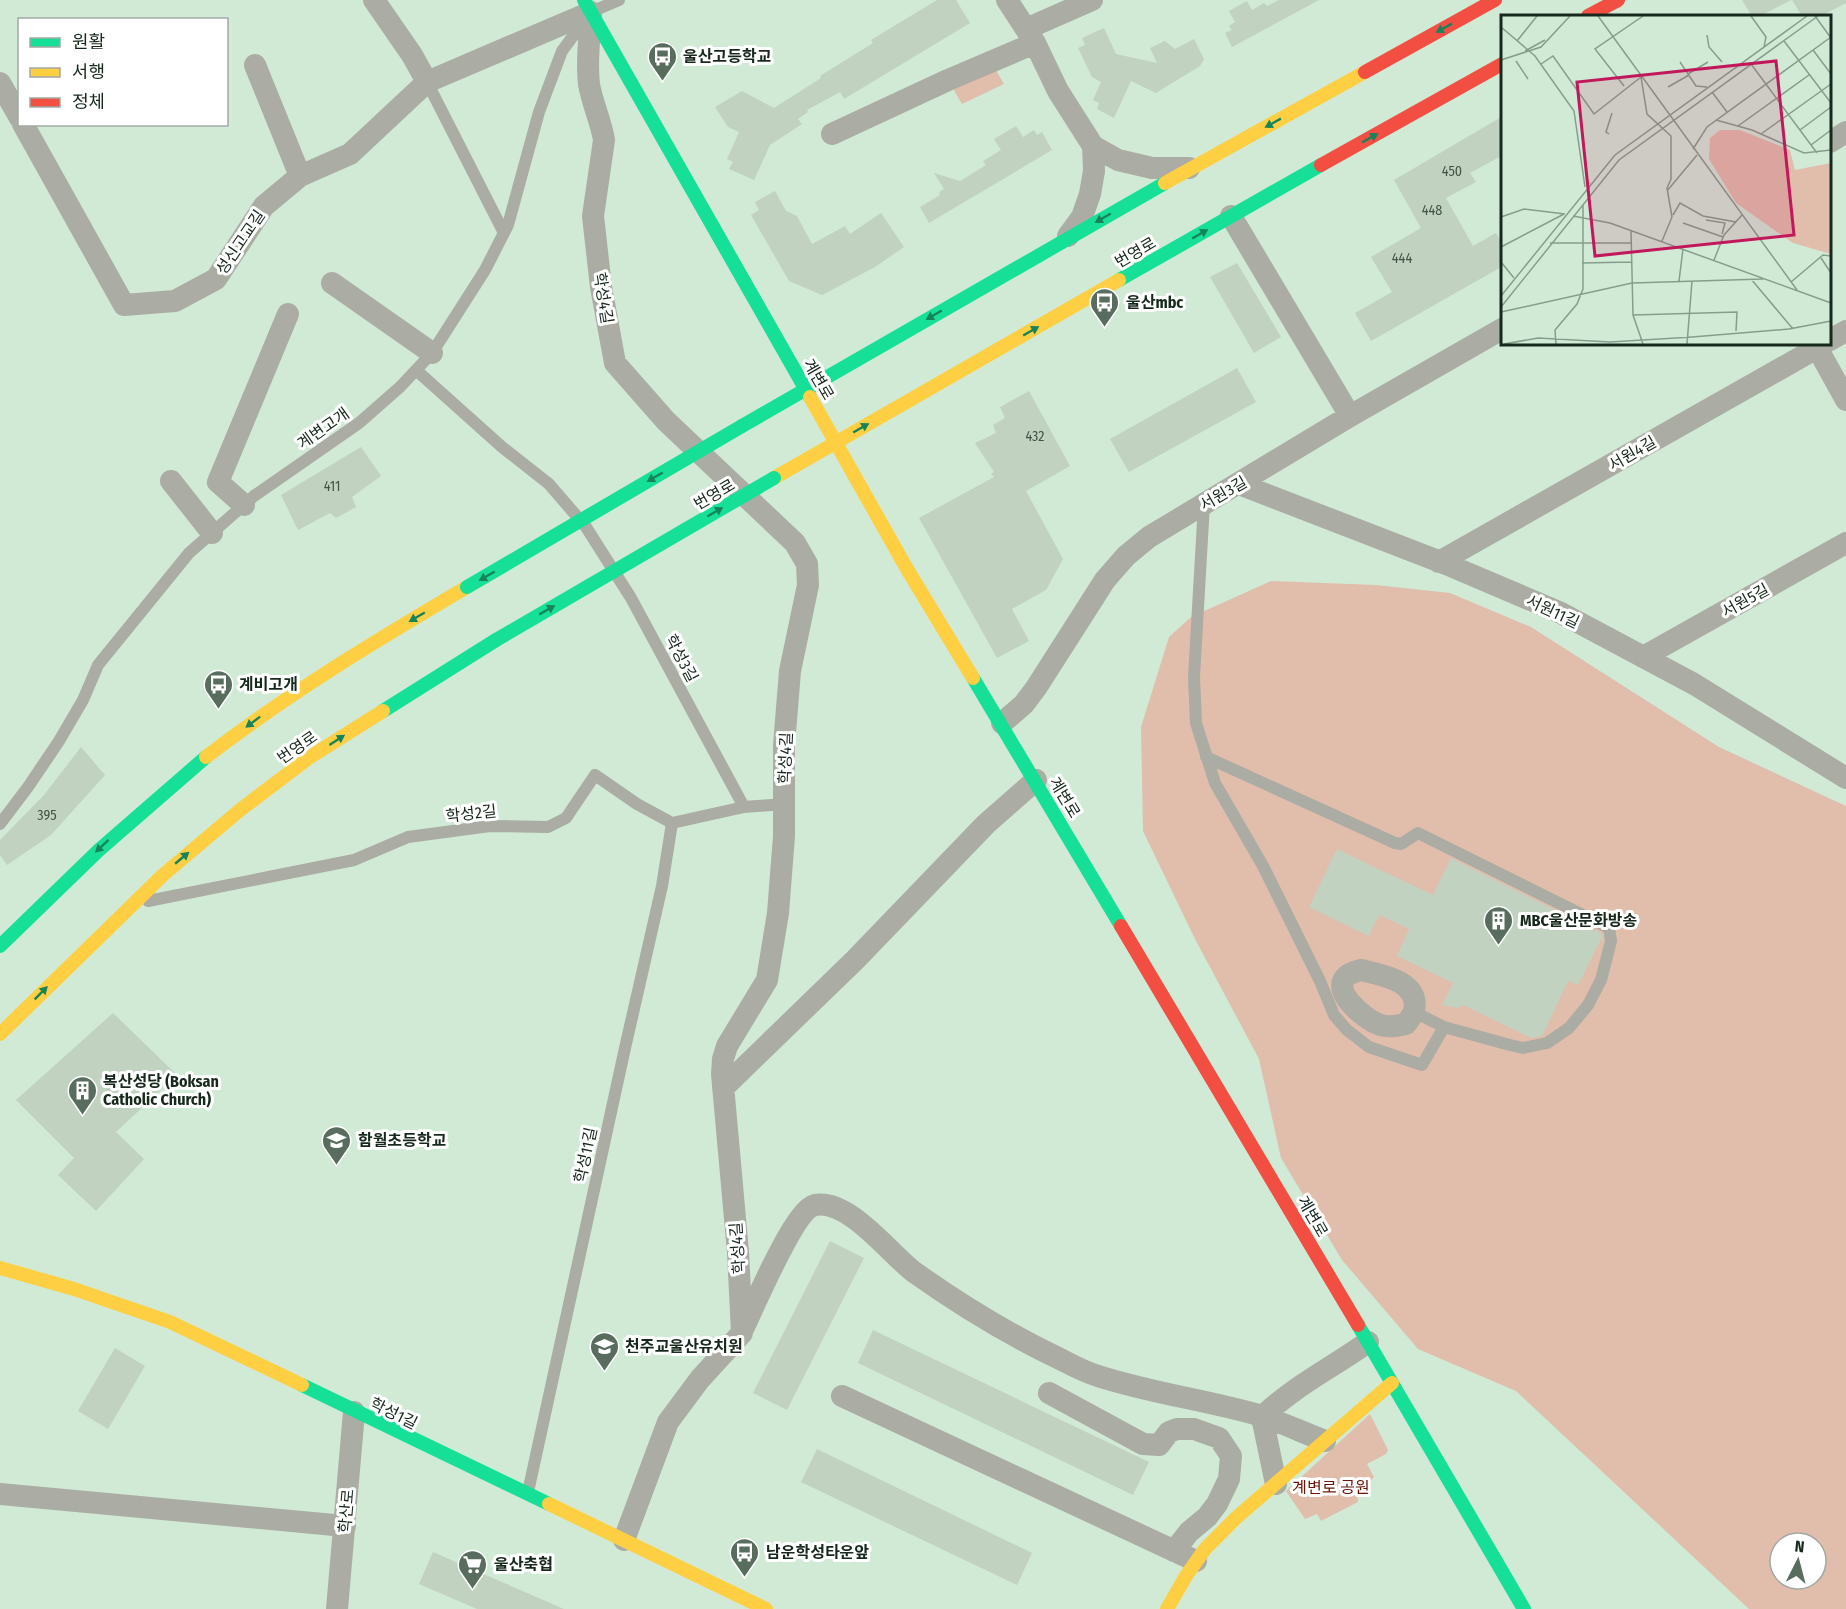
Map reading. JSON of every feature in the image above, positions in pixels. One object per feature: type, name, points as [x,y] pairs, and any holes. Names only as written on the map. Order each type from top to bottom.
[{"type":"main road","points":[[0,946],[56,889],[123,827],[204,758],[288,697],[368,645],[742,426],[1191,168],[1478,4],[1495,0]]},
{"type":"main road","name":"계변로","points":[[587,6],[908,568],[1036,780],[1524,1609]]},
{"type":"main road","points":[[1591,15],[1620,6]]},
{"type":"main road","name":"번영로","points":[[0,1034],[163,875],[240,810],[310,757],[496,640],[774,478],[1231,216],[1501,65]]},
{"type":"main road","name":"학성1길","points":[[0,1268],[74,1288],[170,1322],[766,1609]]},
{"type":"main road","points":[[1167,1609],[1205,1549],[1238,1516],[1392,1383]]},
{"type":"street","points":[[374,0],[412,54],[427,82]]},
{"type":"street","points":[[1007,0],[1030,36],[1058,92],[1093,146],[1118,160],[1152,168],[1191,168]]},
{"type":"street","points":[[832,134],[948,80],[1092,0]]},
{"type":"street","name":"성신고교길","points":[[24,126],[124,305],[175,301],[216,279],[264,207],[300,176],[350,154],[427,82],[587,6]]},
{"type":"street","name":"학성4길","points":[[587,6],[589,86],[604,140],[593,216],[601,287],[615,363],[666,421],[795,543],[807,564],[808,585],[790,671],[784,745],[784,836],[778,913],[767,980],[727,1046],[723,1059],[723,1088],[738,1252],[742,1333]]},
{"type":"street","points":[[255,65],[300,176]]},
{"type":"street","points":[[0,83],[18,114]]},
{"type":"street","points":[[1831,140],[1846,132]]},
{"type":"street","points":[[1066,240],[1082,217],[1090,194],[1094,171],[1093,146]]},
{"type":"street","points":[[1231,216],[1350,416]]},
{"type":"street","points":[[332,283],[432,353]]},
{"type":"street","points":[[244,505],[218,482],[288,314]]},
{"type":"street","name":"서원3길","points":[[1002,723],[1024,704],[1036,688],[1105,580],[1126,556],[1149,537],[1350,416],[1501,330]]},
{"type":"street","name":"서원4길","points":[[1831,339],[1846,331]]},
{"type":"street","name":"서원4길","points":[[1439,562],[1820,345]]},
{"type":"street","points":[[1822,345],[1846,400]]},
{"type":"street","points":[[171,481],[212,532]]},
{"type":"street","name":"서원11길","points":[[1239,484],[1439,562],[1559,612],[1694,684],[1846,778]]},
{"type":"street","name":"서원5길","points":[[1643,657],[1846,543]]},
{"type":"street","points":[[723,1088],[855,960],[986,824],[1036,780]]},
{"type":"street","points":[[624,1540],[668,1422],[700,1379],[742,1333],[779,1254],[801,1216],[815,1205],[829,1205],[843,1212],[867,1229],[913,1271],[963,1305],[1033,1346],[1092,1374],[1157,1392],[1262,1416],[1325,1442]]},
{"type":"street","points":[[1262,1416],[1280,1399],[1368,1342]]},
{"type":"street","points":[[1049,1393],[1143,1444],[1159,1445],[1169,1432],[1187,1428],[1219,1438],[1226,1445],[1231,1456],[1231,1465],[1224,1492],[1207,1517],[1189,1532],[1174,1551]]},
{"type":"street","points":[[842,1396],[1196,1561]]},
{"type":"street","name":"학산로","points":[[338,1609],[354,1412]]},
{"type":"street","points":[[1262,1416],[1276,1484]]},
{"type":"street","points":[[0,1494],[345,1526]]},
{"type":"lane","points":[[587,6],[619,0]]},
{"type":"lane","name":"계변고개","points":[[0,824],[59,741],[83,700],[98,665],[189,553],[244,505],[359,423],[400,387],[432,353],[485,270],[504,233],[524,172],[539,112],[551,79],[562,51],[587,6]]},
{"type":"lane","points":[[427,82],[504,233]]},
{"type":"lane","name":"학성3길","points":[[416,370],[502,447],[549,484],[586,526],[631,598],[744,807]]},
{"type":"lane","points":[[1204,504],[1194,677],[1197,723],[1215,783],[1263,866],[1320,981],[1334,1015],[1341,1023],[1369,1047],[1422,1065],[1444,1027]]},
{"type":"lane","points":[[1206,757],[1395,843],[1401,844],[1418,833],[1609,928],[1611,941],[1601,980],[1588,1005],[1569,1028],[1547,1043],[1523,1048],[1444,1027],[1414,1012]]},
{"type":"lane","name":"학성2길","points":[[131,904],[354,860],[408,837],[490,826],[548,827],[566,818],[595,775],[637,804],[672,823]]},
{"type":"lane","points":[[672,823],[744,807],[784,804]]},
{"type":"lane","name":"학성11길","points":[[528,1494],[662,886],[672,823]]},
{"type":"green space","points":[[990,60],[1004,84],[962,104],[948,80]]},
{"type":"green space","points":[[1271,581],[1376,585],[1450,593],[1531,627],[1719,747],[1846,806],[1846,1609],[1749,1609],[1516,1391],[1418,1349],[1342,1260],[1281,1158],[1259,1059],[1194,937],[1143,831],[1141,727],[1169,637],[1191,617]]},
{"type":"green space","name":"계변로 공원","points":[[1370,1414],[1388,1450],[1386,1454],[1367,1464],[1374,1477],[1365,1486],[1367,1490],[1357,1495],[1358,1502],[1321,1521],[1317,1514],[1305,1519],[1286,1491]]},
{"type":"building","points":[[937,0],[956,0],[970,23],[844,99],[840,92],[807,110],[808,112],[798,119],[802,124],[770,145],[754,180],[729,169],[733,162],[727,159],[739,132],[728,127],[715,107],[742,91],[774,108],[873,43],[871,40]]},
{"type":"building","points":[[1279,0],[1319,0],[1232,47],[1225,33],[1232,30],[1229,26],[1235,22],[1229,11],[1247,1],[1252,10],[1264,3],[1267,6]]},
{"type":"building","points":[[1742,0],[1791,0],[1762,15],[1751,15]]},
{"type":"building","points":[[1792,0],[1846,0],[1846,3],[1823,15],[1801,15]]},
{"type":"building","points":[[1104,28],[1116,54],[1157,63],[1150,48],[1165,41],[1175,49],[1194,39],[1204,59],[1200,66],[1156,93],[1131,81],[1114,118],[1097,109],[1099,103],[1093,100],[1101,82],[1092,77],[1078,48],[1085,45],[1082,38]]},
{"type":"building","points":[[1501,117],[1501,156],[1470,173],[1476,182],[1446,198],[1473,246],[1496,233],[1501,241],[1501,267],[1371,341],[1355,313],[1392,292],[1371,257],[1421,228],[1394,180]]},
{"type":"building","points":[[1016,126],[1023,137],[1034,130],[1037,135],[1042,132],[1052,150],[929,223],[920,207],[940,195],[939,192],[944,189],[934,173],[960,181],[986,165],[983,161],[1001,150],[994,139]]},
{"type":"building","points":[[775,191],[786,211],[797,216],[812,244],[845,226],[850,234],[881,213],[904,247],[875,267],[822,295],[789,281],[751,215],[759,210],[755,202]]},
{"type":"building","points":[[1237,263],[1281,337],[1254,353],[1210,277]]},
{"type":"building","points":[[1237,368],[1256,402],[1129,472],[1110,439]]},
{"type":"building","points":[[1029,391],[1070,466],[1026,491],[1063,559],[1046,590],[1012,609],[1029,641],[997,658],[919,518],[994,477],[991,474],[994,472],[975,443],[996,433],[993,425],[1005,418],[1000,407]]},
{"type":"building","points":[[361,447],[381,476],[352,497],[356,507],[336,518],[330,513],[298,530],[281,495]]},
{"type":"building","points":[[81,747],[105,775],[51,835],[7,865],[0,855],[0,840],[44,795]]},
{"type":"building","name":"MBC울산문화방송","points":[[1337,849],[1433,895],[1451,858],[1601,933],[1602,937],[1578,985],[1568,981],[1542,1036],[1531,1038],[1463,1005],[1458,1008],[1442,1005],[1453,983],[1397,956],[1409,929],[1379,915],[1369,936],[1309,907]]},
{"type":"building","name":"복산성당 (Boksan Catholic Church)","points":[[113,1013],[177,1075],[116,1132],[144,1159],[96,1211],[58,1175],[74,1158],[16,1100]]},
{"type":"building","points":[[830,1241],[864,1258],[787,1410],[753,1393]]},
{"type":"building","points":[[873,1330],[1149,1462],[1133,1495],[858,1363]]},
{"type":"building","points":[[115,1348],[145,1366],[108,1429],[78,1411]]},
{"type":"building","points":[[817,1449],[1032,1553],[1017,1585],[801,1482]]},
{"type":"building","points":[[433,1552],[564,1609],[477,1609],[419,1584]]},
{"type":"traffic: fast","points":[[584,0],[810,397]]},
{"type":"traffic: fast","points":[[1119,280],[1321,165]]},
{"type":"traffic: fast","points":[[742,426],[1165,183]]},
{"type":"traffic: fast","points":[[467,587],[742,426]]},
{"type":"traffic: fast","points":[[496,640],[774,478]]},
{"type":"traffic: fast","points":[[383,711],[496,640]]},
{"type":"traffic: fast","points":[[973,678],[1121,926]]},
{"type":"traffic: fast","points":[[0,946],[99,850],[206,757]]},
{"type":"traffic: fast","points":[[1358,1325],[1524,1609]]},
{"type":"traffic: fast","points":[[302,1385],[549,1504]]},
{"type":"traffic: slow","points":[[1165,183],[1365,72]]},
{"type":"traffic: slow","points":[[774,478],[1119,280]]},
{"type":"traffic: slow","points":[[810,397],[907,569],[973,678]]},
{"type":"traffic: slow","points":[[206,757],[301,689],[467,587]]},
{"type":"traffic: slow","points":[[0,1034],[163,875],[240,810],[310,757],[383,711]]},
{"type":"traffic: slow","points":[[0,1268],[74,1289],[170,1322],[302,1385]]},
{"type":"traffic: slow","points":[[1167,1609],[1205,1549],[1237,1517],[1392,1383]]},
{"type":"traffic: slow","points":[[549,1504],[766,1609]]},
{"type":"traffic: jam","points":[[1365,72],[1495,0]]},
{"type":"traffic: jam","points":[[1590,15],[1618,0]]},
{"type":"traffic: jam","points":[[1321,165],[1501,65]]},
{"type":"traffic: jam","points":[[1121,926],[1358,1325]]},
{"type":"place","name":"울산고등학교","points":[[662,82]]},
{"type":"place","name":"울산mbc","points":[[1105,328]]},
{"type":"place","name":"계비고개","points":[[218,710]]},
{"type":"place","name":"MBC울산문화방송","points":[[1499,946]]},
{"type":"place","name":"복산성당 (Boksan Catholic Church)","points":[[82,1116]]},
{"type":"place","name":"함월초등학교","points":[[337,1166]]},
{"type":"place","name":"천주교울산유치원","points":[[604,1372]]},
{"type":"place","name":"남운학성타운앞","points":[[745,1578]]},
{"type":"place","name":"울산축협","points":[[473,1590]]}]
